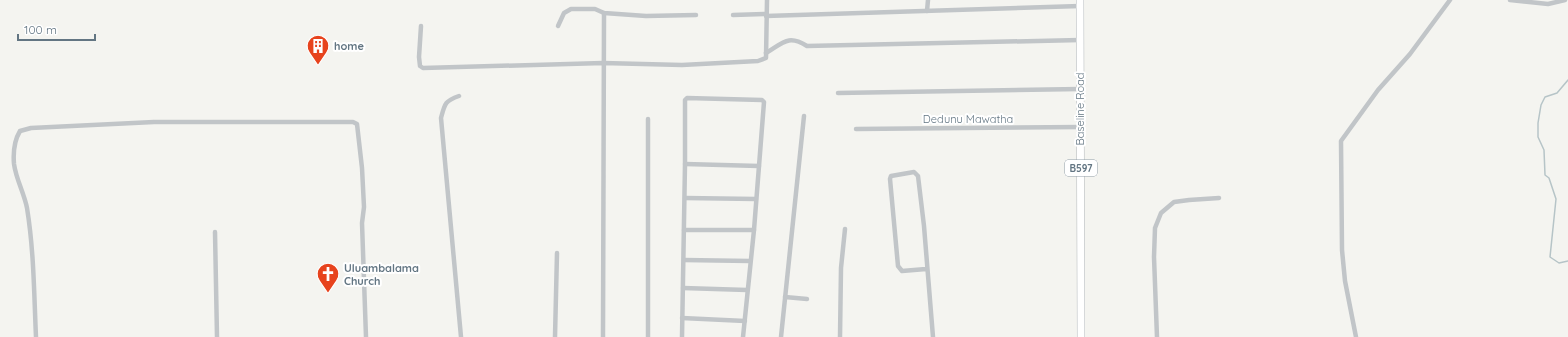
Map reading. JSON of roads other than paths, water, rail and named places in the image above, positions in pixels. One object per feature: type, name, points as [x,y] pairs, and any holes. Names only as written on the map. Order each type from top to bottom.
[{"type":"main road","name":"Baseline Road","points":[[1080,3],[1081,337]]},
{"type":"street","points":[[421,26],[419,57],[420,66],[423,68],[603,63],[682,65],[758,62],[766,58],[766,0]]},
{"type":"street","points":[[927,11],[928,0]]},
{"type":"street","points":[[1356,337],[1345,281],[1342,250],[1341,141],[1378,90],[1410,54],[1450,0]]},
{"type":"street","points":[[1510,0],[1548,4],[1566,0]]},
{"type":"street","points":[[733,15],[927,11],[1080,3]]},
{"type":"street","points":[[558,26],[564,13],[571,9],[595,9],[604,13],[646,16],[696,15]]},
{"type":"street","points":[[603,337],[604,13]]},
{"type":"street","points":[[766,53],[781,43],[791,39],[798,40],[807,46],[1080,40]]},
{"type":"street","points":[[838,93],[1080,89]]},
{"type":"street","points":[[460,96],[448,100],[445,104],[441,118],[461,337]]},
{"type":"street","points":[[682,337],[685,198],[685,100],[687,98],[762,100],[764,102],[754,230],[743,337]]},
{"type":"street","points":[[781,337],[804,116]]},
{"type":"street","points":[[648,120],[648,337]]},
{"type":"street","points":[[36,337],[33,254],[26,206],[14,163],[14,143],[20,131],[31,128],[154,122],[353,122],[357,124],[362,168],[364,207],[362,223],[366,337]]},
{"type":"street","name":"Dedunu Mawatha","points":[[856,129],[1081,127]]},
{"type":"street","points":[[685,164],[759,166]]},
{"type":"street","points":[[926,269],[902,270],[898,266],[890,179],[894,175],[914,172],[918,176],[924,226],[926,269],[933,337]]},
{"type":"street","points":[[685,198],[756,198]]},
{"type":"street","points":[[1157,337],[1154,257],[1155,228],[1161,213],[1174,202],[1219,198]]},
{"type":"street","points":[[840,337],[841,268],[845,229]]},
{"type":"street","points":[[684,230],[754,230]]},
{"type":"street","points":[[215,232],[217,337]]},
{"type":"street","points":[[556,337],[557,253]]},
{"type":"street","points":[[684,260],[750,261]]},
{"type":"street","points":[[683,288],[747,290]]},
{"type":"street","points":[[785,297],[807,300]]},
{"type":"street","points":[[682,318],[745,321]]},
{"type":"waterway","points":[[1568,80],[1557,93],[1545,97],[1541,105],[1538,123],[1538,137],[1544,150],[1545,175],[1549,178],[1556,199],[1550,257],[1559,263],[1568,261]]},
{"type":"place","name":"home","points":[[318,66]]},
{"type":"place","name":"Uluambalama Church","points":[[328,294]]}]
